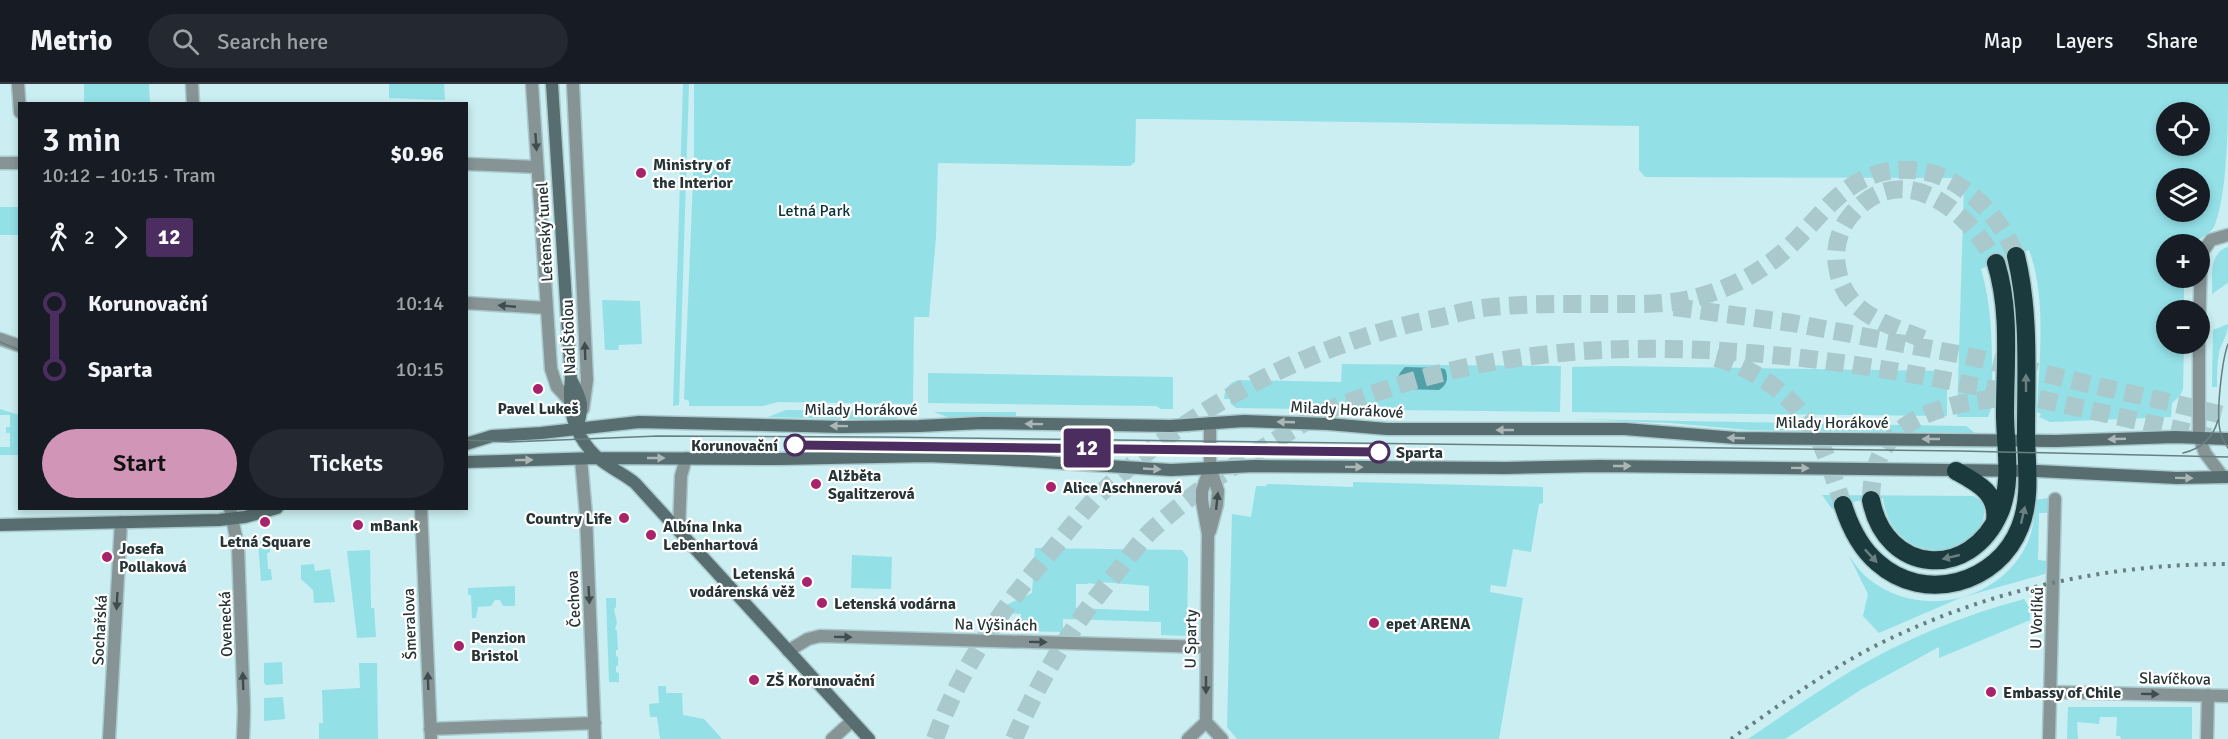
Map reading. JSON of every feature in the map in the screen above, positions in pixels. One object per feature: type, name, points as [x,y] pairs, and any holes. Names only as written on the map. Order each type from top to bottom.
[{"type":"highway","points":[[1843,505],[1857,538],[1879,565],[1909,581],[1929,585],[1951,584],[1972,578],[1991,567],[2013,543],[2021,526],[2025,508],[2028,471],[2026,319],[2023,282],[2016,256]]},
{"type":"highway","points":[[1871,500],[1877,522],[1889,539],[1904,551],[1922,558],[1940,560],[1966,553],[1982,542],[1995,522],[2002,504],[2008,472],[2005,313],[2003,288],[1996,263]]},
{"type":"highway","points":[[1956,471],[1989,493],[1995,509],[1995,522]]},
{"type":"main road","name":"Letenský tunel","points":[[552,84],[571,379],[569,410],[577,429]]},
{"type":"main road","name":"Letenský tunel","points":[[571,379],[582,401],[583,410]]},
{"type":"main road","points":[[583,410],[577,429],[597,458],[635,483],[869,739]]},
{"type":"main road","name":"Milady Horákové","points":[[470,441],[492,436],[639,422],[842,426],[982,423],[1171,426],[1255,421],[1386,429],[1625,429],[1736,438],[2026,441],[2199,437],[2228,440]]},
{"type":"main road","points":[[468,462],[597,458],[780,459],[927,456],[1171,470],[1254,466],[1506,468],[1599,466],[2028,471],[2177,478],[2225,477]]},
{"type":"main road","points":[[0,525],[122,522],[262,510]]},
{"type":"street","points":[[18,84],[19,102]]},
{"type":"street","points":[[192,84],[193,102]]},
{"type":"street","name":"Nad Štolou","points":[[532,84],[550,369],[556,387],[569,400]]},
{"type":"street","name":"Nad Štolou","points":[[573,84],[586,380],[583,410]]},
{"type":"street","points":[[0,163],[18,163]]},
{"type":"street","points":[[468,165],[537,167]]},
{"type":"street","points":[[2200,300],[2201,254],[2208,242],[2228,235]]},
{"type":"street","points":[[468,303],[547,308]]},
{"type":"street","points":[[0,339],[18,345]]},
{"type":"street","points":[[2199,354],[2199,437],[2205,453],[2225,477]]},
{"type":"street","name":"U Sparty","points":[[1206,722],[1209,534],[1217,505],[1218,491],[1210,467],[1210,423]]},
{"type":"street","points":[[679,530],[681,476],[686,458]]},
{"type":"street","name":"Čechova","points":[[581,459],[595,739]]},
{"type":"street","name":"U Vorlíků","points":[[2049,739],[2055,499]]},
{"type":"street","name":"Šmeralova","points":[[421,510],[430,734]]},
{"type":"street","name":"Ovenecká","points":[[231,514],[238,547],[243,739]]},
{"type":"street","name":"Sochařská","points":[[109,739],[122,522]]},
{"type":"street","name":"Na Výšinách","points":[[789,651],[808,639],[820,636],[1206,647]]},
{"type":"street","name":"Slavíčkova","points":[[2050,692],[2228,696]]},
{"type":"street","points":[[2207,739],[2208,695]]},
{"type":"street","points":[[832,739],[852,721]]},
{"type":"street","points":[[1188,739],[1206,722],[1222,739]]},
{"type":"street","points":[[430,734],[595,723]]},
{"type":"green space","points":[[84,84],[149,84],[150,102],[84,102]]},
{"type":"green space","points":[[389,84],[444,84],[445,100],[389,98]]},
{"type":"green space","points":[[683,84],[689,84],[679,405],[673,406]]},
{"type":"green space","name":"Letná Park","points":[[694,84],[2228,84],[2225,177],[2219,213],[2214,227],[2207,234],[2156,234],[2156,288],[2184,288],[2184,300],[2156,300],[2156,354],[2184,354],[2183,389],[2180,396],[2172,403],[2171,417],[2050,422],[2039,417],[2041,414],[2037,412],[2040,309],[2035,268],[2029,250],[1981,269],[1990,320],[1992,406],[1988,417],[1957,417],[1964,184],[1956,178],[1645,177],[1639,170],[1639,126],[1152,119],[1136,119],[1135,162],[1130,166],[938,163],[936,237],[929,317],[914,317],[913,404],[778,402],[763,406],[689,406],[689,401],[684,399],[694,156]]},
{"type":"green space","points":[[0,207],[18,207],[18,235],[0,235]]},
{"type":"green space","points":[[2228,247],[2228,283],[2212,294],[2214,260],[2217,254]]},
{"type":"green space","points":[[602,300],[640,301],[642,344],[619,345],[618,350],[605,350]]},
{"type":"green space","points":[[2228,324],[2219,352],[2217,387],[2212,387],[2213,330]]},
{"type":"green space","points":[[1342,364],[1561,366],[1560,412],[1236,408],[1230,403],[1230,399],[1224,399],[1228,387],[1238,380],[1341,382]]},
{"type":"green space","points":[[1572,367],[1947,371],[1947,416],[1572,412]]},
{"type":"green space","points":[[928,373],[1173,377],[1173,409],[1161,409],[1156,406],[928,403]]},
{"type":"green space","points":[[0,409],[18,415],[18,455],[0,455],[0,447],[10,447],[10,433],[6,433],[6,427],[10,427],[10,415],[0,415]]},
{"type":"green space","points":[[786,410],[907,411],[892,420],[768,417]]},
{"type":"green space","points":[[934,412],[1016,412],[1016,416],[950,418]]},
{"type":"green space","points":[[1574,419],[1966,426],[1975,433],[1748,430],[1670,423]]},
{"type":"green space","name":"epet ARENA","points":[[1353,482],[1543,487],[1543,503],[1539,504],[1531,552],[1513,549],[1506,587],[1491,585],[1490,592],[1523,598],[1499,739],[1237,739],[1227,727],[1232,514],[1251,517],[1256,486],[1267,484],[1353,487]]},
{"type":"green space","points":[[1822,495],[1974,496],[1983,502],[1983,521],[1974,536],[1960,546],[1942,550],[1922,548],[1905,539],[1891,523],[1883,498],[1857,501],[1832,509]]},
{"type":"green space","points":[[2048,498],[2049,513],[2039,513],[2038,560],[2048,561],[2045,574],[1960,598],[1879,633],[1863,616],[1868,594],[1849,556],[1870,580],[1890,592],[1912,599],[1934,601],[1956,599],[1978,592],[1997,580],[2013,565],[2026,546],[2030,535],[2035,500]]},
{"type":"green space","points":[[272,538],[270,552],[267,553],[268,569],[271,569],[272,580],[261,581],[258,542]]},
{"type":"green space","points":[[1035,548],[1182,550],[1188,558],[1187,636],[1161,635],[1161,622],[1063,619],[1063,632],[1020,631],[1021,614],[1004,613],[1004,606],[1032,593]],"holes":[[[1101,582],[1149,586],[1149,611],[1076,608],[1076,584],[1100,585]]]},
{"type":"green space","points":[[370,550],[371,608],[374,608],[376,637],[357,638],[347,551]]},
{"type":"green space","points":[[852,555],[892,557],[891,589],[851,588]]},
{"type":"green space","points":[[314,564],[315,571],[330,569],[335,602],[314,603],[313,590],[301,579],[301,565]]},
{"type":"green space","points":[[515,586],[515,606],[503,606],[500,600],[495,600],[491,606],[478,607],[476,618],[472,618],[471,595],[468,595],[468,588]]},
{"type":"green space","points":[[606,598],[616,598],[614,609],[617,623],[615,629],[617,631],[618,666],[616,666],[616,672],[619,673],[619,682],[609,682]]},
{"type":"green space","points":[[2024,599],[2030,609],[2030,620],[1939,658],[1939,647],[1862,689],[1785,739],[1748,739],[1838,679],[1892,648],[1957,620]]},
{"type":"green space","points":[[282,662],[283,684],[266,685],[264,683],[264,663]]},
{"type":"green space","points":[[359,663],[377,663],[378,739],[319,739],[319,723],[323,723],[322,690],[360,688]]},
{"type":"green space","points":[[658,686],[666,686],[666,693],[682,693],[683,715],[704,719],[722,739],[660,739],[657,717],[650,717],[649,704],[659,703]]},
{"type":"green space","points":[[283,697],[285,719],[264,721],[264,698]]},
{"type":"green space","points":[[2068,707],[2192,707],[2192,739],[2121,739],[2120,736],[2116,736],[2117,717],[2100,717],[2099,724],[2077,722],[2078,739],[2067,739]]},
{"type":"shaded area","points":[[1405,367],[1445,369],[1447,375],[1444,386],[1439,390],[1402,389],[1398,378]]},
{"type":"tunnel","points":[[935,739],[956,689],[982,642],[1013,598],[1095,499],[1131,466],[1210,408],[1297,362],[1390,329],[1477,309],[1499,306],[1655,303],[1687,300],[1709,294],[1742,280],[1773,261],[1847,189],[1879,173],[1899,170],[1932,173],[1945,178],[1972,195],[1998,223],[2016,256]]},
{"type":"tunnel","points":[[1923,339],[1869,315],[1854,303],[1845,291],[1838,271],[1836,252],[1838,239],[1851,215],[1871,198],[1892,190],[1912,190],[1933,197],[1952,210],[1970,226],[1996,263]]},
{"type":"tunnel","points":[[1674,307],[1792,323],[1963,355],[2228,416]]},
{"type":"tunnel","points":[[1014,739],[1047,672],[1072,631],[1101,591],[1153,529],[1179,506],[1220,476],[1316,416],[1399,385],[1498,361],[1600,350],[1702,350],[1806,358],[1909,374],[2011,393],[2210,437]]},
{"type":"tunnel","points":[[1716,358],[1733,363],[1764,379],[1791,401],[1813,429],[1821,444],[1843,505]]},
{"type":"tunnel","points":[[1871,500],[1874,473],[1882,451],[1896,434],[1913,421],[1933,412],[1955,405],[2003,398]]},
{"type":"tram line","points":[[0,342],[18,349]]},
{"type":"tram line","points":[[2228,344],[2219,400],[2220,433],[2228,448]]},
{"type":"tram line","points":[[2183,453],[2205,442],[2213,432],[2218,420]]},
{"type":"tram line","points":[[468,440],[510,442],[658,436],[880,437],[1960,451],[2228,457]]},
{"type":"tram line","name":"12","points":[[795,445],[1379,452]]},
{"type":"railway","points":[[1731,739],[1845,662],[1885,641],[1967,607],[2052,583],[2095,575],[2183,565],[2228,564]]},
{"type":"place","name":"Ministry of the Interior","points":[[641,173]]},
{"type":"place","name":"Pavel Lukeš","points":[[538,389]]},
{"type":"place","name":"Korunovační","points":[[795,445]]},
{"type":"place","name":"Sparta","points":[[1379,452]]},
{"type":"place","name":"Alžběta Sgalitzerová","points":[[816,484]]},
{"type":"place","name":"Alice Aschnerová","points":[[1051,487]]},
{"type":"place","name":"Country Life","points":[[624,518]]},
{"type":"place","name":"Letná Square","points":[[265,522]]},
{"type":"place","name":"mBank","points":[[358,525]]},
{"type":"place","name":"Albína Inka Lebenhartová","points":[[651,535]]},
{"type":"place","name":"Josefa Pollaková","points":[[107,557]]},
{"type":"place","name":"Letenská vodárenská věž","points":[[807,582]]},
{"type":"place","name":"Letenská vodárna","points":[[822,603]]},
{"type":"place","name":"epet ARENA","points":[[1374,623]]},
{"type":"place","name":"Penzion Bristol","points":[[459,646]]},
{"type":"place","name":"ZŠ Korunovační","points":[[754,680]]},
{"type":"place","name":"Embassy of Chile","points":[[1991,692]]}]
